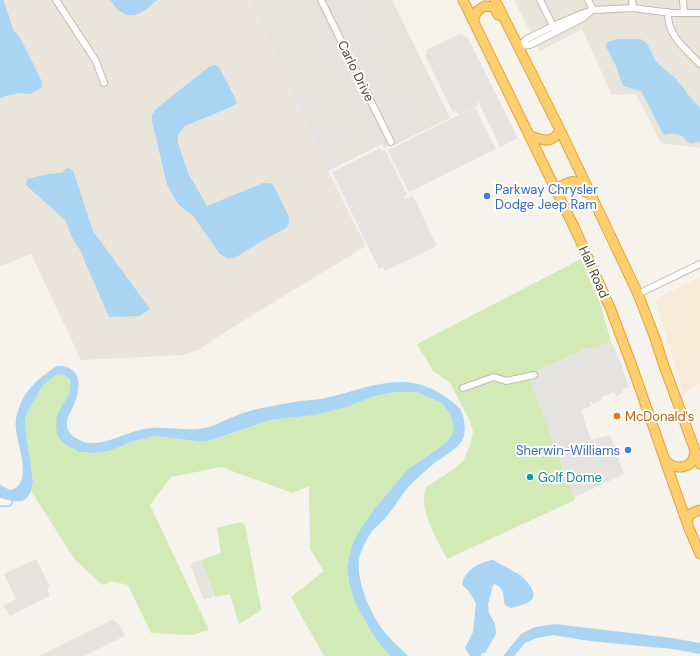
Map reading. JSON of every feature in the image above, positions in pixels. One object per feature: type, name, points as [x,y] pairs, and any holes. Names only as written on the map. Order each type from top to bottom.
[{"type":"highway","name":"Hall Road","points":[[463,0],[556,190],[611,310],[688,526],[700,554]]},
{"type":"highway","points":[[495,0],[560,130],[638,294],[700,464]]},
{"type":"highway","points":[[473,21],[477,11],[481,8],[485,6],[494,8],[518,47]]},
{"type":"highway","points":[[530,136],[545,141],[551,140],[555,138],[560,130]]},
{"type":"highway","points":[[556,190],[568,182],[574,181],[578,183],[583,189],[602,226],[610,234]]},
{"type":"highway","points":[[665,460],[674,466],[685,466],[690,464],[695,452]]},
{"type":"highway","points":[[688,526],[687,522],[690,514],[700,510]]},
{"type":"street","points":[[56,0],[96,61],[104,83]]},
{"type":"street","name":"Carlo Drive","points":[[321,0],[390,142]]},
{"type":"street","points":[[540,0],[554,29]]},
{"type":"street","points":[[588,0],[593,10]]},
{"type":"street","points":[[632,0],[633,8]]},
{"type":"street","points":[[683,0],[684,13]]},
{"type":"street","points":[[518,47],[527,39],[583,18],[593,10],[633,8],[668,12],[700,13]]},
{"type":"street","points":[[668,12],[670,29],[674,37],[700,64]]},
{"type":"street","points":[[638,294],[700,264]]},
{"type":"street","points":[[463,388],[495,377],[506,381],[534,375]]},
{"type":"shaded area","points":[[0,0],[250,0],[328,171],[366,246],[225,332],[200,349],[183,355],[81,360],[31,254],[0,266]]},
{"type":"shaded area","points":[[250,0],[392,0],[450,118],[396,144],[384,148],[382,144],[328,171]]},
{"type":"shaded area","points":[[514,0],[700,0],[700,148],[661,143],[636,94],[612,95],[582,29],[540,51]]},
{"type":"shaded area","points":[[462,33],[464,37],[467,36],[518,138],[500,147],[478,101],[478,105],[458,115],[456,111],[453,112],[425,55],[427,53],[426,50]]},
{"type":"shaded area","points":[[475,107],[496,149],[409,192],[388,150]]},
{"type":"shaded area","points":[[380,148],[382,151],[385,149],[407,194],[404,196],[405,199],[413,196],[437,246],[385,271],[383,267],[379,269],[332,172]]},
{"type":"shaded area","points":[[700,277],[700,383],[683,393],[655,299]]},
{"type":"shaded area","points":[[611,342],[619,358],[629,387],[622,390],[623,393],[616,396],[614,392],[601,397],[601,401],[593,404],[590,401],[591,406],[581,410],[591,440],[610,435],[624,474],[574,498],[529,378],[534,371],[590,348],[595,348]]},
{"type":"shaded area","points":[[36,559],[50,587],[47,589],[50,596],[10,616],[3,606],[16,599],[4,574]]},
{"type":"shaded area","points":[[201,560],[214,596],[204,600],[190,564]]},
{"type":"shaded area","points":[[112,620],[118,623],[125,636],[84,656],[39,656]]},
{"type":"green space","points":[[581,259],[600,303],[611,342],[595,348],[589,348],[528,374],[575,500],[447,559],[432,530],[426,514],[424,499],[426,487],[451,471],[463,461],[470,446],[473,432],[470,421],[450,383],[433,371],[417,344]]},
{"type":"green space","points":[[63,374],[68,378],[70,389],[66,400],[57,415],[63,443],[79,452],[94,453],[109,451],[131,442],[155,436],[205,442],[270,420],[315,415],[347,407],[374,396],[397,392],[416,392],[442,403],[450,415],[454,427],[452,435],[445,444],[407,470],[375,508],[358,533],[352,545],[347,567],[349,583],[355,603],[372,633],[381,646],[391,656],[324,656],[291,597],[324,571],[310,549],[309,486],[293,493],[221,467],[171,477],[150,505],[209,630],[192,635],[151,633],[128,585],[111,581],[103,585],[75,560],[31,491],[33,481],[25,419],[43,385],[56,375]]},
{"type":"green space","points":[[241,522],[245,525],[261,608],[260,611],[239,624],[230,594],[215,597],[201,560],[221,553],[217,528]]},
{"type":"water","points":[[0,0],[3,0],[13,30],[19,36],[42,82],[41,88],[31,94],[19,93],[0,98]]},
{"type":"water","points":[[110,0],[157,0],[138,14],[127,15],[116,8]]},
{"type":"water","points":[[618,39],[643,40],[650,48],[658,63],[675,78],[700,108],[700,141],[691,143],[678,135],[663,134],[642,92],[623,86],[616,66],[606,47],[607,42]]},
{"type":"water","points":[[215,65],[219,67],[237,103],[231,107],[185,126],[178,135],[178,143],[188,173],[207,206],[263,183],[270,183],[274,186],[289,217],[289,224],[286,228],[235,258],[227,258],[220,254],[193,216],[178,204],[167,185],[152,121],[152,115],[156,109],[210,66]]},
{"type":"water","points":[[67,168],[73,170],[93,231],[150,309],[139,316],[109,317],[80,250],[73,239],[65,220],[26,185],[27,179],[48,174],[62,173]]},
{"type":"water","points":[[57,366],[69,368],[77,376],[78,392],[68,419],[67,427],[69,432],[74,437],[89,443],[105,442],[139,430],[152,428],[205,428],[244,412],[298,401],[321,399],[389,383],[403,382],[430,388],[455,404],[460,409],[464,418],[465,433],[462,441],[455,449],[418,477],[409,487],[390,513],[371,532],[360,555],[359,574],[368,604],[378,623],[386,634],[408,656],[391,656],[381,646],[372,633],[355,603],[349,583],[347,567],[352,545],[358,533],[375,508],[407,470],[445,444],[452,435],[454,427],[450,415],[442,403],[416,392],[397,392],[374,396],[347,407],[315,415],[270,420],[205,442],[155,436],[131,442],[109,451],[94,453],[79,452],[63,443],[57,434],[57,415],[69,394],[70,380],[63,374],[56,375],[43,385],[25,419],[33,481],[31,491],[27,498],[22,501],[13,501],[0,498],[0,484],[10,490],[16,488],[20,483],[22,476],[23,468],[16,425],[17,415],[21,403],[28,390]]},
{"type":"water","points":[[493,560],[521,576],[528,583],[534,595],[529,602],[511,608],[505,605],[501,588],[495,584],[493,585],[488,604],[489,613],[495,624],[496,634],[485,653],[482,653],[481,656],[470,656],[465,648],[473,632],[476,603],[462,584],[466,574],[473,568],[482,563]]},
{"type":"water","points":[[555,624],[672,638],[700,643],[700,654],[672,649],[590,641],[553,635],[537,638],[525,643],[514,656],[503,656],[521,634],[535,627]]},
{"type":"waterway","points":[[0,506],[10,506],[13,499]]},
{"type":"place","name":"Parkway Chrysler Dodge Jeep Ram","points":[[487,196]]},
{"type":"place","name":"McDonald's","points":[[617,416]]},
{"type":"place","name":"Sherwin-Williams","points":[[628,450]]},
{"type":"place","name":"Golf Dome","points":[[530,477]]}]
